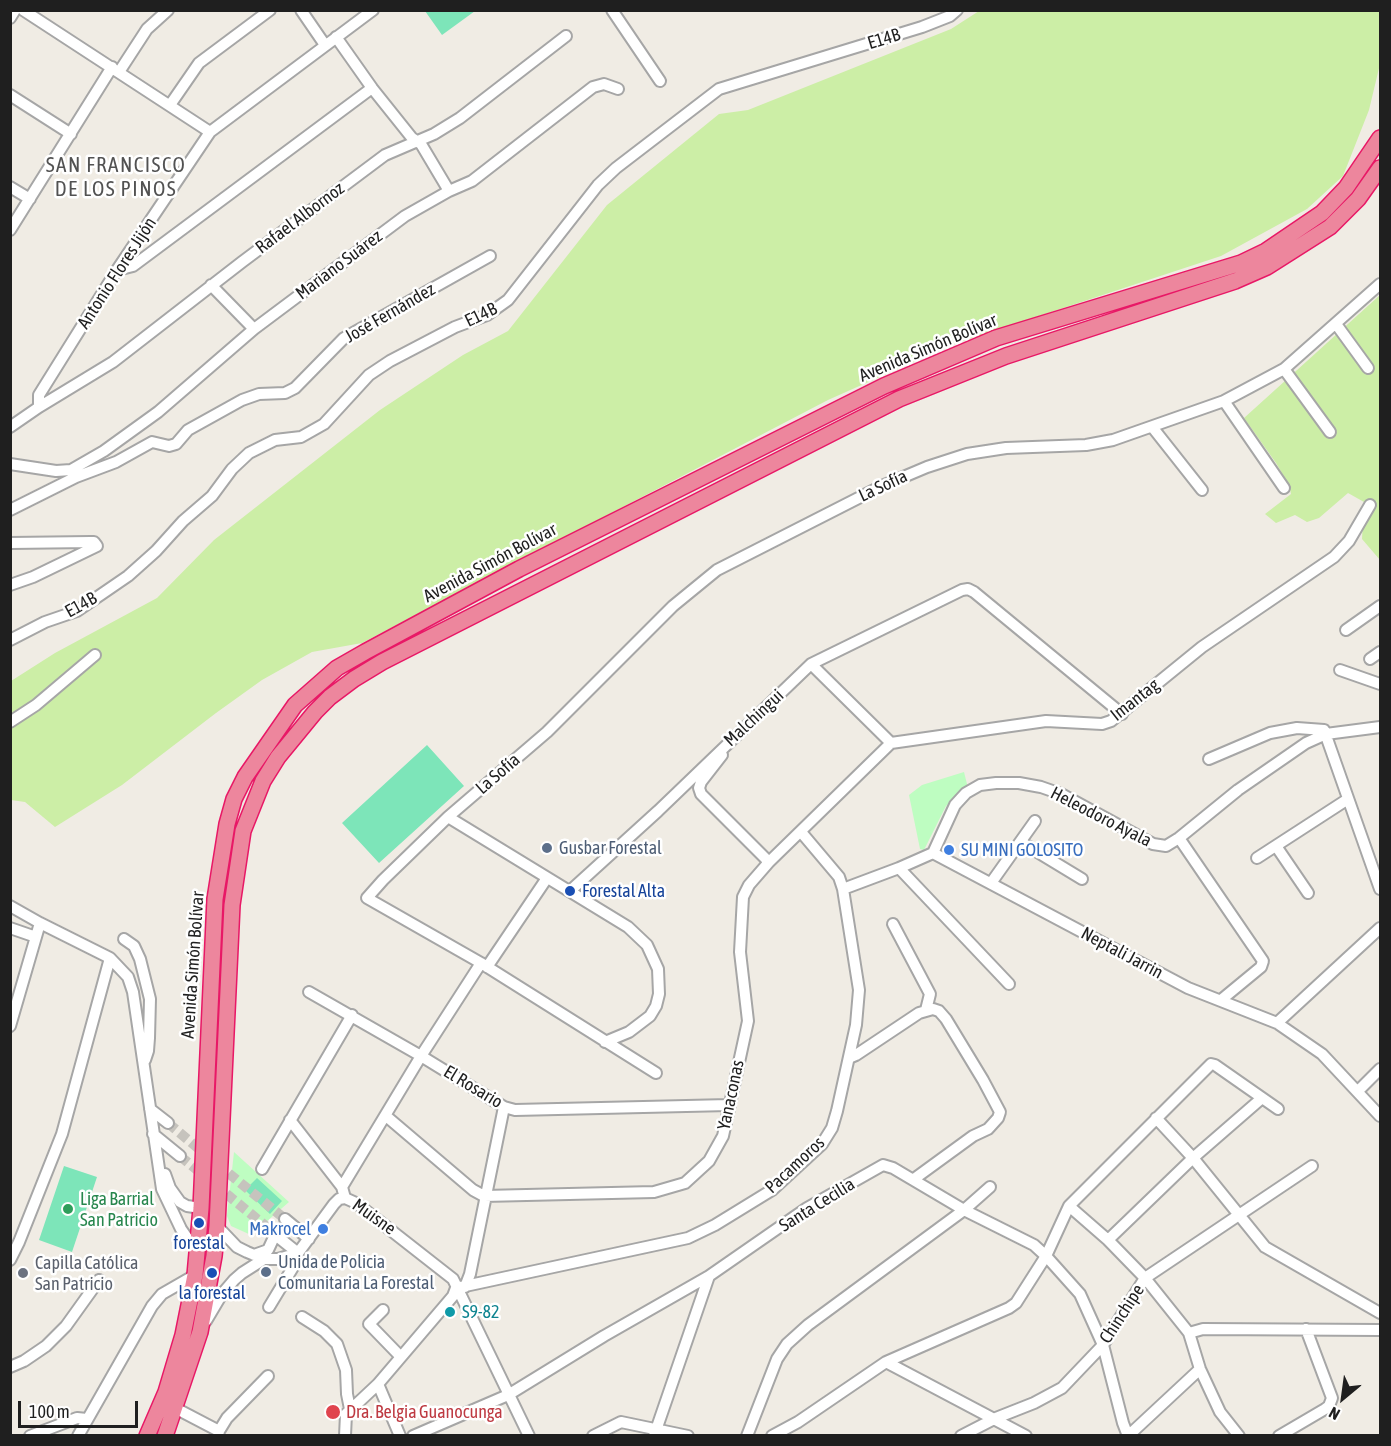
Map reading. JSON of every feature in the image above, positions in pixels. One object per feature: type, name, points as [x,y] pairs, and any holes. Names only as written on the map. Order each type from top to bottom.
[{"type":"highway","name":"Avenida Simón Bolívar","points":[[147,1436],[169,1380],[183,1335],[195,1275],[201,1208],[208,1009],[215,899],[227,824],[234,799],[245,777],[295,705],[337,668],[365,652],[508,575],[884,386],[996,338],[1241,263],[1266,251],[1322,213],[1346,188],[1380,138]]},
{"type":"highway","name":"Avenida Simón Bolívar","points":[[165,1436],[200,1332],[212,1273],[217,1226],[232,905],[243,831],[263,781],[278,757],[315,712],[354,679],[392,657],[899,399],[1006,356],[1235,281],[1267,267],[1330,227],[1358,199],[1380,168]]},
{"type":"street","points":[[10,18],[15,10]]},
{"type":"street","points":[[23,10],[210,132]]},
{"type":"street","points":[[170,105],[199,63],[270,10]]},
{"type":"street","points":[[301,10],[326,45]]},
{"type":"street","name":"Antonio Flores Jijón","points":[[39,407],[39,395],[117,270],[210,132],[373,10]]},
{"type":"street","points":[[612,10],[660,81]]},
{"type":"street","name":"E14B","points":[[10,640],[45,622],[77,611],[128,576],[183,521],[212,496],[232,469],[249,453],[275,440],[301,437],[324,424],[369,375],[390,361],[455,327],[487,315],[508,300],[598,185],[616,168],[719,89],[922,27],[950,16],[957,10]]},
{"type":"street","points":[[10,230],[71,134],[116,70],[147,28],[165,11]]},
{"type":"street","name":"Rafael Albornoz","points":[[39,407],[113,362],[211,285],[385,155],[434,134],[460,118],[566,36]]},
{"type":"street","points":[[336,38],[372,88],[420,144],[449,191]]},
{"type":"street","name":"Mariano Suárez","points":[[10,510],[73,473],[158,412],[254,329],[405,216],[472,181],[593,87],[604,84],[618,89]]},
{"type":"street","points":[[117,270],[133,266],[372,88]]},
{"type":"street","points":[[13,101],[71,134]]},
{"type":"street","points":[[10,187],[30,199]]},
{"type":"street","name":"José Fernández","points":[[10,464],[73,473],[116,462],[152,442],[169,446],[176,444],[188,430],[242,400],[259,394],[285,393],[295,388],[344,338],[490,256]]},
{"type":"street","name":"La Sofía","points":[[484,965],[367,898],[448,817],[548,732],[673,606],[717,570],[882,486],[927,466],[967,454],[1006,448],[1086,445],[1113,440],[1153,428],[1224,401],[1284,369],[1380,284]]},
{"type":"street","points":[[211,285],[254,329]]},
{"type":"street","points":[[1336,324],[1368,368]]},
{"type":"street","points":[[1284,369],[1330,432]]},
{"type":"street","points":[[1224,401],[1284,488]]},
{"type":"street","points":[[10,427],[39,407]]},
{"type":"street","points":[[1153,428],[1202,490]]},
{"type":"street","name":"Imantag","points":[[891,743],[1046,721],[1102,724],[1122,714],[1202,647],[1334,557],[1349,541],[1370,505]]},
{"type":"street","points":[[10,543],[94,542],[97,546],[33,577],[10,585]]},
{"type":"street","name":"Malchingui","points":[[570,891],[658,811],[811,664],[968,589],[1122,714]]},
{"type":"street","points":[[1346,630],[1380,606]]},
{"type":"street","points":[[1370,659],[1380,652]]},
{"type":"street","points":[[10,722],[36,705],[95,655]]},
{"type":"street","points":[[801,832],[891,743],[811,664]]},
{"type":"street","points":[[1340,670],[1380,684]]},
{"type":"street","name":"Heleodoro Ayala","points":[[933,853],[955,805],[966,792],[980,785],[996,783],[1019,783],[1061,794],[1159,846],[1166,846],[1306,743],[1326,734],[1380,727]]},
{"type":"street","points":[[1209,759],[1246,742],[1278,731],[1324,730],[1380,889]]},
{"type":"street","points":[[722,749],[721,759],[701,782],[699,788],[701,794],[769,862]]},
{"type":"street","points":[[1257,858],[1348,799]]},
{"type":"street","points":[[448,817],[628,927],[647,945],[658,969],[659,994],[656,1006],[650,1016],[629,1032],[606,1042]]},
{"type":"street","points":[[991,884],[1035,821]]},
{"type":"street","name":"Yanaconas","points":[[484,1196],[654,1192],[685,1182],[709,1161],[723,1136],[748,1021],[740,952],[743,897],[749,885],[769,862],[801,832]]},
{"type":"street","name":"Pacamoros","points":[[461,1287],[688,1238],[715,1225],[772,1190],[822,1144],[832,1128],[849,1058],[856,1025],[859,990],[843,889],[839,877],[801,832]]},
{"type":"street","points":[[1179,838],[1263,961],[1261,967],[1221,1000]]},
{"type":"street","points":[[1021,842],[1082,879]]},
{"type":"street","points":[[1276,846],[1308,893]]},
{"type":"street","points":[[843,889],[933,853]]},
{"type":"street","name":"Neptali Jarrin","points":[[933,853],[1188,988],[1277,1023],[1322,1054],[1380,1116]]},
{"type":"street","points":[[899,868],[1010,984]]},
{"type":"street","points":[[269,1307],[295,1264],[298,1253],[339,1199],[421,1056],[547,878]]},
{"type":"street","points":[[10,906],[110,958],[123,970],[133,992],[162,1189],[170,1209],[197,1252]]},
{"type":"street","points":[[10,1026],[40,923]]},
{"type":"street","points":[[893,924],[930,994],[926,1010]]},
{"type":"street","points":[[10,928],[36,937]]},
{"type":"street","points":[[1277,1023],[1380,928]]},
{"type":"street","points":[[124,939],[134,946],[140,959],[150,999],[148,1051],[144,1063]]},
{"type":"street","points":[[10,1260],[15,1241],[62,1134],[110,958]]},
{"type":"street","points":[[484,965],[656,1073]]},
{"type":"street","name":"El Rosario","points":[[309,992],[352,1015],[504,1107],[515,1110],[729,1105]]},
{"type":"street","points":[[849,1058],[926,1010],[933,1009],[939,1011],[946,1019],[983,1080],[1000,1112],[998,1118],[988,1129],[973,1136],[914,1179]]},
{"type":"street","points":[[262,1169],[352,1015]]},
{"type":"street","points":[[772,1436],[798,1422],[886,1362],[1016,1303],[1046,1256],[1070,1206],[1211,1064],[1278,1109]]},
{"type":"street","points":[[1358,1091],[1380,1069]]},
{"type":"street","points":[[1108,1240],[1193,1158],[1262,1098]]},
{"type":"street","points":[[345,1436],[345,1417],[350,1409],[378,1384],[470,1274],[484,1196],[504,1107]]},
{"type":"street","points":[[150,1109],[168,1123]]},
{"type":"street","points":[[386,1116],[473,1190],[484,1196]]},
{"type":"street","points":[[1156,1118],[1193,1158],[1260,1242],[1271,1252],[1380,1313]]},
{"type":"street","name":"Muisne","points":[[290,1120],[343,1192],[446,1272],[461,1287],[508,1395],[529,1436]]},
{"type":"street","points":[[153,1134],[180,1156]]},
{"type":"street","points":[[156,1152],[163,1165],[168,1183],[178,1200],[187,1206],[201,1208]]},
{"type":"street","name":"Santa Cecilia","points":[[412,1436],[508,1395],[604,1336],[709,1276],[807,1208],[884,1165],[1034,1245],[1046,1256],[1080,1294],[1103,1345],[1128,1436]]},
{"type":"street","name":"Chinchipe","points":[[961,1436],[1062,1388],[1103,1345],[1145,1278],[1312,1166]]},
{"type":"street","points":[[747,1436],[777,1359],[787,1344],[808,1325],[964,1209],[990,1187]]},
{"type":"street","points":[[1070,1206],[1145,1278],[1189,1334],[1200,1369],[1220,1412],[1239,1436]]},
{"type":"street","points":[[285,1219],[309,1239]]},
{"type":"street","points":[[217,1226],[237,1247],[252,1255],[278,1260],[298,1253]]},
{"type":"street","points":[[252,1255],[268,1250],[274,1234],[298,1253]]},
{"type":"street","points":[[200,1332],[228,1287],[242,1273],[264,1259]]},
{"type":"street","points":[[78,1436],[152,1306],[162,1294],[195,1275]]},
{"type":"street","points":[[656,1432],[709,1276]]},
{"type":"street","points":[[10,1367],[24,1361],[46,1346],[66,1326],[99,1280]]},
{"type":"street","points":[[383,1310],[369,1324],[401,1357]]},
{"type":"street","points":[[302,1317],[324,1331],[338,1344],[346,1370],[346,1394],[350,1409]]},
{"type":"street","points":[[1189,1334],[1203,1329],[1380,1330]]},
{"type":"street","points":[[1279,1436],[1325,1409],[1332,1398],[1306,1329]]},
{"type":"street","points":[[886,1362],[996,1418],[1026,1436]]},
{"type":"street","points":[[1128,1436],[1200,1369]]},
{"type":"street","points":[[175,1408],[218,1433],[227,1418],[268,1376]]},
{"type":"street","points":[[378,1384],[400,1436]]},
{"type":"street","points":[[30,1436],[77,1418],[87,1419]]},
{"type":"street","points":[[593,1436],[621,1422],[656,1432],[688,1436]]},
{"type":"green space","points":[[425,11],[475,11],[442,35]]},
{"type":"green space","points":[[979,11],[1380,11],[1380,64],[1369,110],[1343,176],[1307,209],[1221,256],[951,345],[828,400],[362,643],[312,652],[262,680],[122,785],[55,827],[25,802],[11,800],[11,681],[55,653],[157,598],[214,540],[380,410],[463,355],[508,331],[607,205],[719,114],[748,110],[951,29]]},
{"type":"green space","points":[[1380,295],[1380,560],[1362,539],[1364,502],[1348,493],[1319,518],[1307,522],[1295,515],[1276,523],[1265,514],[1291,494],[1289,485],[1276,463],[1244,418]]},
{"type":"green space","points":[[427,745],[464,786],[379,863],[342,823]]},
{"type":"green space","points":[[964,772],[968,788],[946,806],[924,850],[920,849],[909,795],[922,785]]},
{"type":"green space","points":[[234,1152],[289,1202],[251,1235],[231,1226],[227,1216]]},
{"type":"green space","name":"Liga Barrial San Patricio","points":[[64,1166],[97,1177],[72,1252],[39,1240]]},
{"type":"green space","points":[[257,1178],[282,1201],[270,1214],[245,1190]]},
{"type":"tunnel","points":[[168,1123],[205,1154]]},
{"type":"tunnel","points":[[180,1156],[273,1232]]},
{"type":"tunnel","points":[[217,1164],[285,1219]]},
{"type":"place","name":"Gusbar Forestal","points":[[547,848]]},
{"type":"place","name":"SU MINI GOLOSITO","points":[[949,850]]},
{"type":"place","name":"Forestal Alta","points":[[570,891]]},
{"type":"place","name":"Liga Barrial San Patricio","points":[[68,1209]]},
{"type":"place","name":"forestal","points":[[199,1223]]},
{"type":"place","name":"Makrocel","points":[[323,1229]]},
{"type":"place","name":"Unida de Policia Comunitaria La Forestal","points":[[266,1272]]},
{"type":"place","name":"Capilla Católica San Patricio","points":[[23,1273]]},
{"type":"place","name":"la forestal","points":[[212,1273]]},
{"type":"place","name":"S9-82","points":[[450,1312]]},
{"type":"place","name":"Dra. Belgia Guanocunga","points":[[333,1412]]},
{"type":"district","name":"SAN FRANCISCO DE LOS PINOS","points":[[116,177]]}]
